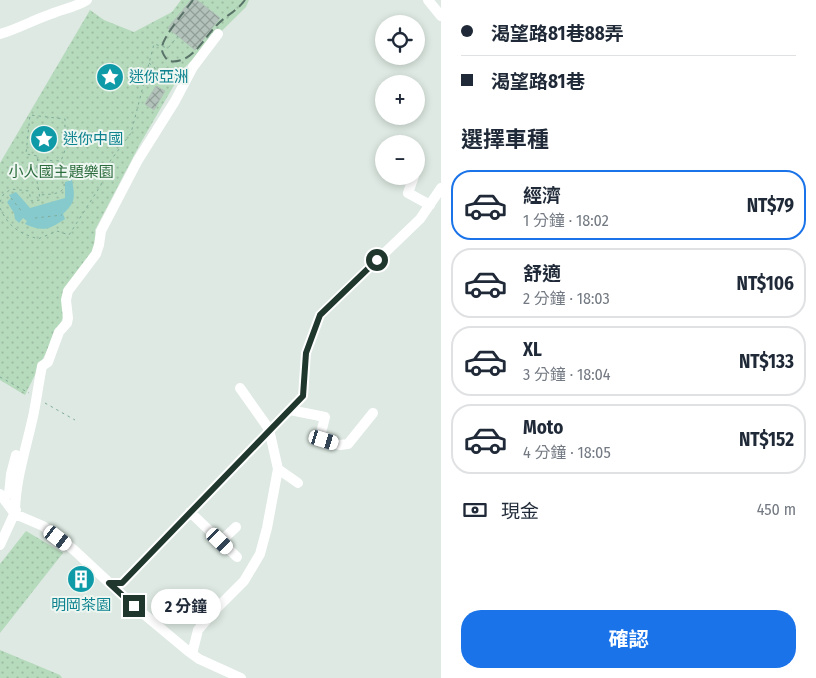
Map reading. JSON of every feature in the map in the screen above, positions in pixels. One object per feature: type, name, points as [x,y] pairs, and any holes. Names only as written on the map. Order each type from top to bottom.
[{"type":"street","points":[[0,34],[17,30],[50,14],[87,0]]},
{"type":"street","points":[[428,0],[441,16]]},
{"type":"street","points":[[0,545],[15,514],[15,497],[35,410],[42,366],[48,362],[59,332],[68,318],[66,300],[68,291],[96,254],[101,232],[138,160],[175,101],[193,67],[218,34]]},
{"type":"street","points":[[411,185],[408,193],[430,205]]},
{"type":"street","points":[[109,583],[122,583],[303,396],[306,353],[320,315],[420,219],[441,188]]},
{"type":"street","points":[[192,654],[198,630],[244,581],[260,554],[278,469],[269,429],[240,388]]},
{"type":"street","points":[[290,410],[325,417],[321,432],[324,440],[340,445],[348,444],[373,413]]},
{"type":"street","points":[[278,469],[298,483]]},
{"type":"street","points":[[0,494],[15,514],[43,526],[74,550],[134,606],[192,654],[241,678]]},
{"type":"street","points":[[190,512],[237,557]]},
{"type":"street","points":[[220,541],[236,527]]},
{"type":"path","points":[[0,208],[11,227],[22,233],[38,239],[57,231],[69,235],[101,185],[105,168],[131,133],[154,44],[168,48],[178,36]]},
{"type":"path","points":[[149,63],[155,68],[156,82]]},
{"type":"path","points":[[0,202],[3,195],[11,189],[29,191],[31,201],[40,200],[36,174],[37,160],[38,156],[26,154],[30,115],[65,119],[65,150],[61,161],[37,160]]},
{"type":"path","points":[[29,169],[37,168]]},
{"type":"path","points":[[36,174],[59,172],[64,186],[63,191],[60,193],[39,195]]},
{"type":"path","points":[[11,198],[23,213]]},
{"type":"path","points":[[35,218],[62,214]]},
{"type":"green space","name":"小人國主題樂園","points":[[181,0],[249,0],[246,7],[184,68],[140,144],[95,230],[98,246],[68,284],[62,320],[25,395],[0,380],[0,163],[90,10],[104,20],[134,32],[172,12]]},
{"type":"green space","points":[[26,531],[63,553],[0,633],[0,564]]},
{"type":"green space","points":[[0,650],[60,675],[62,678],[0,678]]},
{"type":"water","points":[[72,180],[74,199],[63,214],[65,219],[50,228],[42,229],[25,224],[27,221],[23,218],[19,223],[15,219],[14,213],[7,202],[11,198],[9,195],[16,192],[30,208],[65,198],[65,182]]},
{"type":"building","points":[[191,0],[197,0],[220,18],[195,50],[168,28]]},
{"type":"building","points":[[156,86],[165,91],[154,110],[145,104]]},
{"type":"building","name":"明岡茶園","points":[[77,570],[86,578],[89,574],[93,577],[82,592],[68,581]]},
{"type":"railway","points":[[193,0],[164,42],[162,51],[168,61],[184,59],[190,55],[220,22],[245,0]]},
{"type":"place","name":"迷你亞洲","points":[[110,77]]},
{"type":"place","name":"迷你中國","points":[[44,139]]},
{"type":"place","name":"明岡茶園","points":[[81,579]]},
{"type":"route","points":[[134,606],[109,583],[122,583],[303,396],[306,353],[320,315],[377,260]]}]
